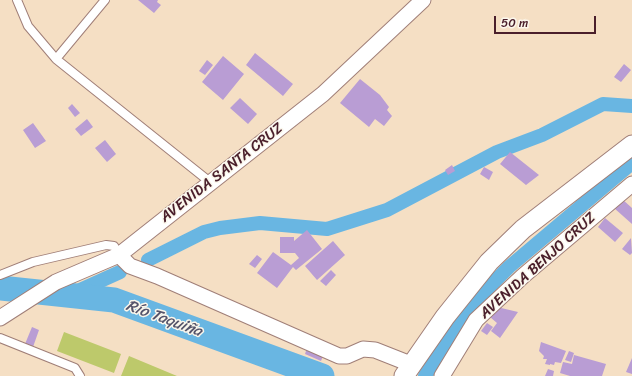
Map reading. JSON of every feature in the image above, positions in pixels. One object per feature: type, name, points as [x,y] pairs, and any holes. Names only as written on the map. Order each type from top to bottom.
[{"type":"street","name":"AVENIDA SANTA CRUZ","points":[[0,318],[22,306],[56,282],[119,255],[323,94],[423,0]]},
{"type":"street","name":"AVENIDA BENJO CRUZ","points":[[408,370],[441,322],[489,262],[523,229],[632,145]]},
{"type":"street","name":"AVENIDA BENJO CRUZ","points":[[442,376],[476,320],[523,276],[632,184]]},
{"type":"street","points":[[119,255],[130,266],[157,276],[339,356],[347,356],[363,349],[375,350],[408,370]]},
{"type":"lane","points":[[17,0],[28,26],[56,59],[210,182]]},
{"type":"lane","points":[[56,59],[105,0]]},
{"type":"lane","points":[[0,276],[33,262],[106,245],[114,246],[119,255]]},
{"type":"lane","points":[[0,338],[75,368],[80,376]]},
{"type":"green space","points":[[64,332],[121,354],[114,373],[57,351]]},
{"type":"green space","points":[[129,356],[177,376],[121,376]]},
{"type":"building","points":[[138,0],[158,0],[157,2],[161,5],[154,13]]},
{"type":"building","points":[[255,53],[293,84],[283,96],[246,65]]},
{"type":"building","points":[[223,56],[244,74],[223,100],[202,82]]},
{"type":"building","points":[[207,60],[213,65],[205,75],[199,71]]},
{"type":"building","points":[[624,64],[631,70],[621,82],[614,77]]},
{"type":"building","points":[[360,79],[380,95],[389,107],[387,110],[392,116],[384,126],[375,119],[369,127],[340,103]]},
{"type":"building","points":[[240,98],[257,114],[248,124],[230,108]]},
{"type":"building","points":[[72,104],[80,113],[75,117],[68,108]]},
{"type":"building","points":[[87,119],[93,127],[81,136],[75,129]]},
{"type":"building","points":[[33,123],[46,141],[35,148],[23,130]]},
{"type":"building","points":[[105,140],[116,154],[107,162],[95,148]]},
{"type":"building","points":[[510,152],[539,175],[526,185],[500,164]]},
{"type":"building","points":[[452,165],[455,171],[448,175],[445,170]]},
{"type":"building","points":[[484,167],[493,172],[489,180],[480,174]]},
{"type":"building","points":[[622,199],[632,208],[632,224],[614,208]]},
{"type":"building","points":[[605,218],[623,233],[615,242],[598,227]]},
{"type":"building","points":[[307,230],[322,249],[296,270],[293,267],[277,288],[257,273],[273,252],[291,265],[299,258],[295,253],[280,253],[280,237],[294,237],[294,241]]},
{"type":"building","points":[[631,238],[632,253],[630,255],[622,249]]},
{"type":"building","points":[[333,241],[345,255],[317,280],[305,266]]},
{"type":"building","points":[[257,255],[262,259],[255,268],[249,264]]},
{"type":"building","points":[[331,270],[336,275],[326,286],[320,281]]},
{"type":"building","points":[[497,307],[518,312],[500,338],[491,331],[497,323],[490,317]]},
{"type":"building","points":[[487,323],[493,327],[487,335],[481,331]]},
{"type":"building","points":[[32,327],[39,330],[33,347],[25,344]]},
{"type":"building","points":[[541,342],[566,351],[561,363],[555,362],[554,365],[545,364],[547,359],[543,359],[544,356],[539,351]]},
{"type":"building","points":[[308,345],[325,351],[321,361],[305,354]]},
{"type":"building","points":[[569,351],[574,353],[571,362],[565,360]]},
{"type":"building","points":[[574,355],[606,364],[602,376],[570,376],[560,373],[563,362],[572,364]]},
{"type":"building","points":[[632,358],[632,374],[626,372]]},
{"type":"building","points":[[548,369],[554,371],[553,376],[545,376]]},
{"type":"waterway","points":[[148,260],[204,232],[220,228],[260,223],[327,229],[387,210],[497,152],[542,135],[603,104],[632,106]]},
{"type":"waterway","points":[[425,376],[469,307],[509,267],[632,163]]},
{"type":"waterway","points":[[67,296],[120,272]]},
{"type":"waterway","name":"Río Taquiña","points":[[0,288],[114,300],[322,376]]}]
